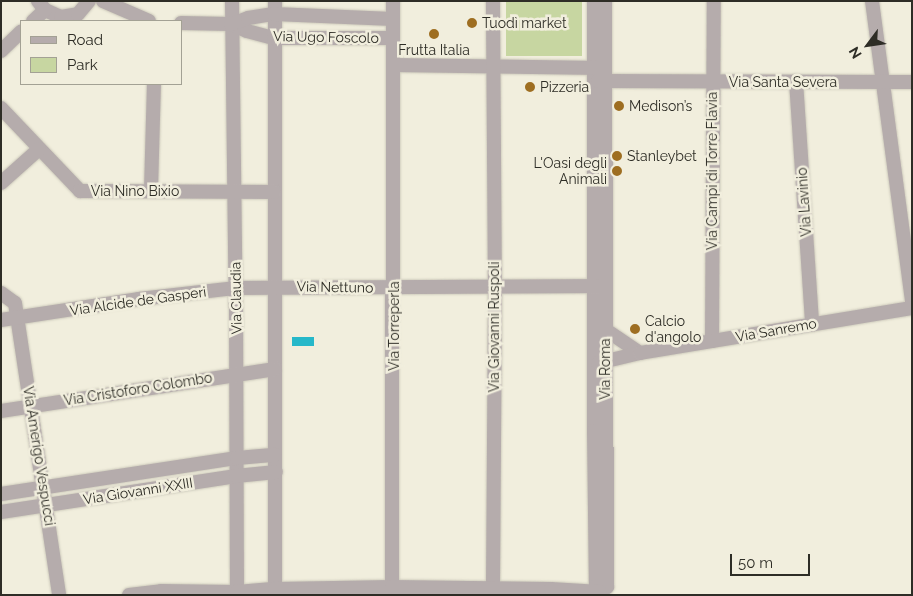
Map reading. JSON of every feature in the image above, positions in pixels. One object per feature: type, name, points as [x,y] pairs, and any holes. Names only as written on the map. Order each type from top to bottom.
[{"type":"street","points":[[34,20],[42,6],[52,15],[74,19],[89,1]]},
{"type":"street","points":[[103,1],[148,20]]},
{"type":"street","name":"Via Claudia","points":[[232,1],[237,375],[237,594]]},
{"type":"street","name":"Via Torreperla","points":[[392,587],[393,1]]},
{"type":"street","name":"Via Giovanni Ruspoli","points":[[493,1],[495,288],[493,588]]},
{"type":"street","name":"Via Roma","points":[[594,1],[600,74]]},
{"type":"street","name":"Via Roma","points":[[600,593],[607,587],[599,363],[600,74],[605,1]]},
{"type":"street","name":"Via Campi di Torre Flavia","points":[[712,341],[712,82],[714,1]]},
{"type":"street","points":[[872,1],[912,301]]},
{"type":"street","points":[[275,7],[275,592]]},
{"type":"street","name":"Via Ugo Foscolo","points":[[182,23],[231,24],[275,7],[393,19]]},
{"type":"street","name":"Via Ugo Foscolo","points":[[231,24],[247,31],[274,38],[393,38]]},
{"type":"street","points":[[1,51],[20,33]]},
{"type":"street","name":"Via Santa Severa","points":[[393,65],[494,67],[712,82],[912,82]]},
{"type":"street","name":"Via Lavinio","points":[[796,81],[812,324]]},
{"type":"street","points":[[151,190],[154,85]]},
{"type":"street","name":"Via Nino Bixio","points":[[1,108],[80,191],[234,190],[274,192]]},
{"type":"street","points":[[1,183],[39,149]]},
{"type":"street","name":"Via Nettuno","points":[[275,286],[394,288],[599,286]]},
{"type":"street","name":"Via Alcide de Gasperi","points":[[1,320],[139,299],[236,288],[275,286]]},
{"type":"street","name":"Via Roma","points":[[599,286],[606,330],[599,363]]},
{"type":"street","name":"Via Amerigo Vespucci","points":[[1,293],[15,303],[18,318],[59,595]]},
{"type":"street","name":"Via Sanremo","points":[[599,363],[640,353],[912,308]]},
{"type":"street","points":[[606,330],[640,353]]},
{"type":"street","name":"Via Cristoforo Colombo","points":[[1,411],[275,369]]},
{"type":"street","name":"Via Giovanni XXIII","points":[[1,494],[237,458],[275,455]]},
{"type":"street","name":"Via Giovanni XXIII","points":[[1,512],[236,476],[276,472]]},
{"type":"street","points":[[129,595],[161,591],[237,594],[392,587],[493,588],[600,593]]},
{"type":"green space","points":[[506,1],[582,1],[582,56],[506,56]]},
{"type":"water","points":[[292,337],[314,337],[314,346],[292,346]]},
{"type":"place","name":"Tuodì market","points":[[472,23]]},
{"type":"place","name":"Frutta Italia","points":[[434,34]]},
{"type":"place","name":"Pizzeria","points":[[530,87]]},
{"type":"place","name":"Medison’s","points":[[619,106]]},
{"type":"place","name":"Stanleybet","points":[[617,156]]},
{"type":"place","name":"L'Oasi degli Animali","points":[[617,171]]},
{"type":"place","name":"Calcio d'angolo","points":[[635,329]]}]
